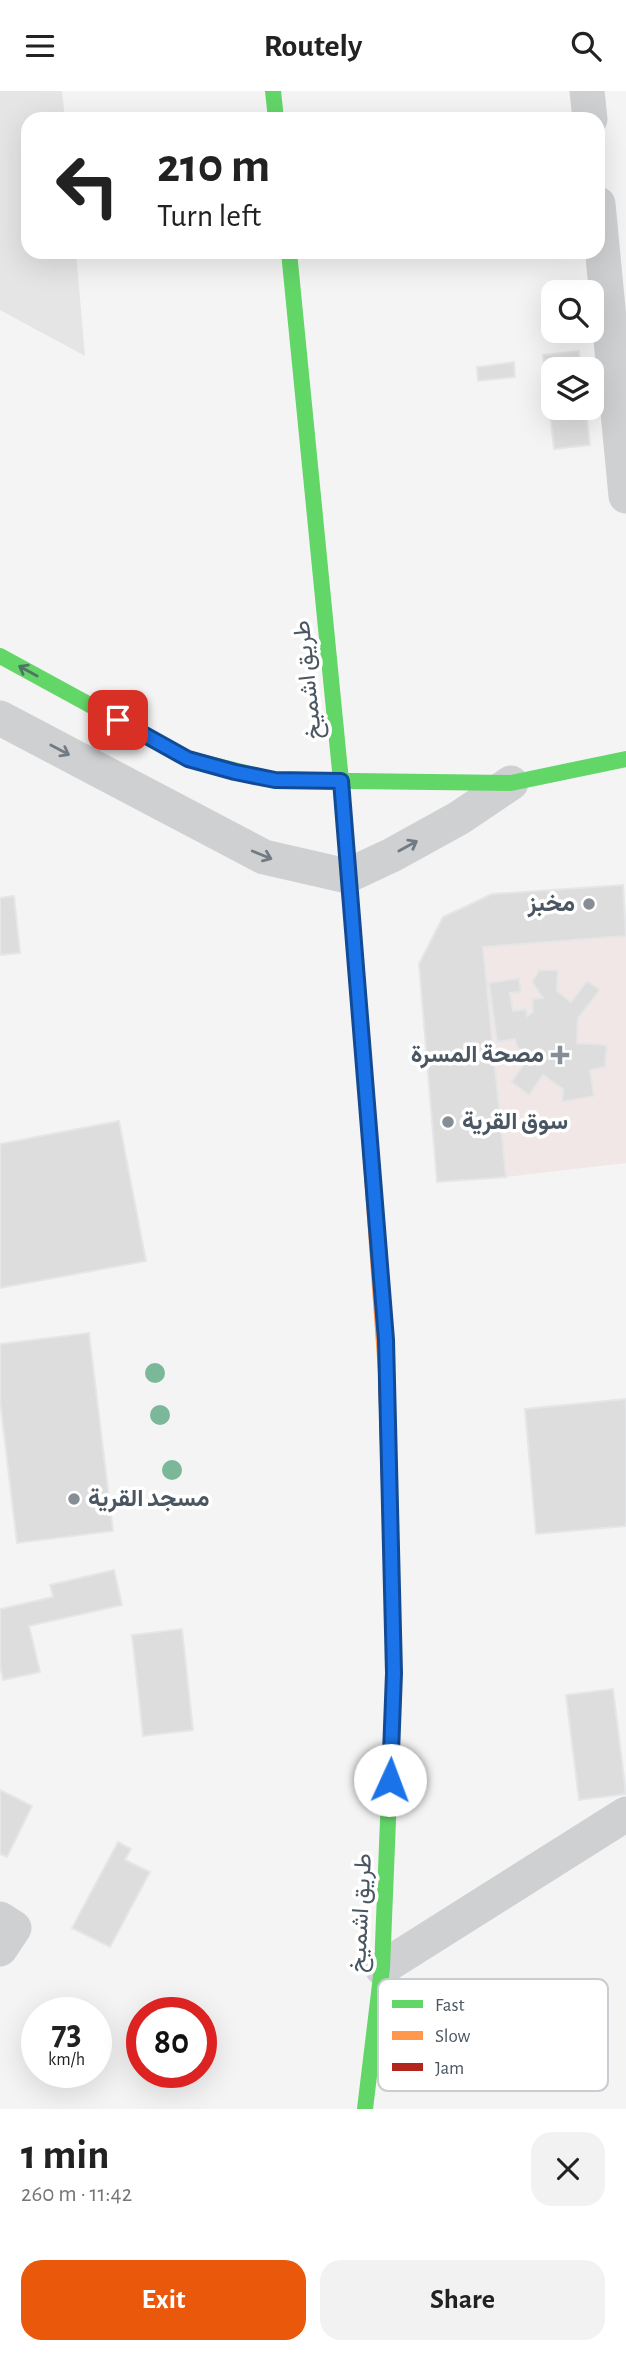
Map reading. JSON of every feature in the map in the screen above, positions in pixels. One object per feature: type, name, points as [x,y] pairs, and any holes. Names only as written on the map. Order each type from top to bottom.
[{"type":"main road","points":[[273,91],[275,112]]},
{"type":"main road","name":"طريق اشميخ","points":[[290,259],[341,781],[386,1340],[394,1673],[381,1979]]},
{"type":"main road","points":[[0,656],[188,759],[275,780],[511,783],[626,759]]},
{"type":"main road","name":"طريق اشميخ","points":[[365,2109],[378,2001]]},
{"type":"street","points":[[587,91],[589,112]]},
{"type":"street","points":[[605,259],[621,385],[626,496]]},
{"type":"street","points":[[0,718],[264,857],[347,876],[393,855],[459,818],[511,783]]},
{"type":"street","points":[[382,1968],[626,1814]]},
{"type":"shaded area","points":[[0,91],[62,91],[64,112],[21,112],[21,259],[77,259],[85,356],[0,310]]},
{"type":"shaded area","name":"مصحة المسرة","points":[[626,936],[626,1163],[506,1177],[483,947]]},
{"type":"building","points":[[579,351],[580,357],[543,357]]},
{"type":"building","points":[[514,362],[515,377],[478,381],[477,367]]},
{"type":"building","points":[[551,420],[587,420],[590,445],[554,449]]},
{"type":"building","points":[[623,885],[626,936],[483,947],[506,1177],[437,1182],[419,964],[443,917],[492,894]]},
{"type":"building","points":[[14,896],[20,953],[0,955],[0,898]]},
{"type":"building","points":[[539,970],[558,970],[557,991],[571,1002],[587,981],[600,990],[578,1018],[577,1043],[607,1045],[605,1067],[590,1070],[594,1096],[562,1102],[563,1089],[543,1075],[529,1095],[511,1082],[529,1057],[517,1047],[515,1039],[497,1042],[489,983],[519,978],[521,992],[510,993],[513,1011],[526,1009],[527,1016],[533,1012],[532,999],[543,998],[532,982]]},
{"type":"building","points":[[119,1121],[146,1261],[0,1288],[0,1144]]},
{"type":"building","points":[[89,1333],[113,1531],[17,1543],[0,1400],[0,1344]]},
{"type":"building","points":[[626,1399],[626,1526],[536,1534],[525,1409]]},
{"type":"building","points":[[114,1570],[122,1605],[29,1626],[40,1672],[3,1680],[0,1666],[0,1609],[53,1597],[50,1585]]},
{"type":"building","points":[[182,1629],[193,1730],[143,1736],[132,1635]]},
{"type":"building","points":[[613,1689],[626,1794],[579,1800],[566,1695]]},
{"type":"building","points":[[0,1790],[32,1806],[7,1857],[0,1854]]},
{"type":"building","points":[[118,1842],[131,1849],[125,1860],[150,1872],[110,1947],[72,1928]]},
{"type":"traffic: fast","points":[[273,91],[275,112]]},
{"type":"traffic: fast","points":[[290,259],[341,781],[369,1133]]},
{"type":"traffic: fast","points":[[0,656],[189,759],[275,780],[511,783],[626,759]]},
{"type":"traffic: fast","points":[[381,1979],[394,1673],[393,1628]]},
{"type":"traffic: fast","points":[[365,2109],[378,2001]]},
{"type":"traffic: slow","points":[[369,1133],[386,1372]]},
{"type":"traffic: jam","points":[[386,1372],[393,1628]]},
{"type":"place","name":"مخبز","points":[[589,904]]},
{"type":"place","name":"مصحة المسرة","points":[[560,1055]]},
{"type":"place","name":"سوق القرية","points":[[448,1122]]},
{"type":"place","name":"مسجد القرية","points":[[74,1499]]},
{"type":"route","points":[[118,720],[188,759],[235,772],[275,780],[341,781],[386,1340],[394,1673],[390,1780]]}]
